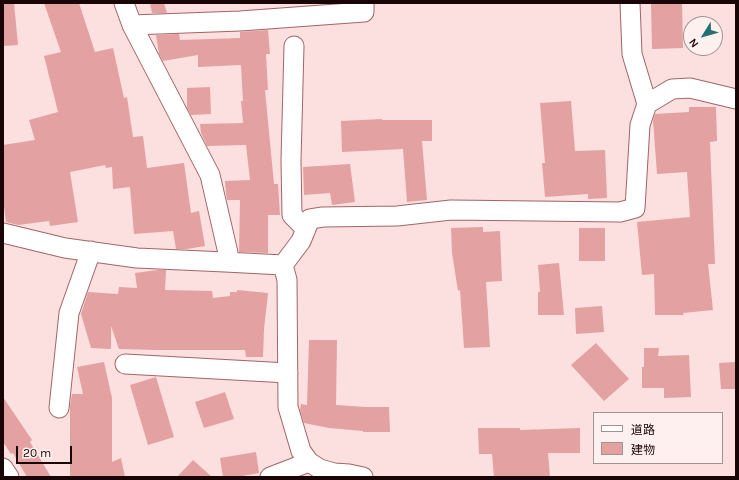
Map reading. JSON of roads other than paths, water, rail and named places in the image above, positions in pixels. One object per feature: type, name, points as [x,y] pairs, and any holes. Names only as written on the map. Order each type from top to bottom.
[{"type":"street","points":[[124,3],[132,25],[210,175],[228,252],[226,262]]},
{"type":"street","points":[[132,25],[240,21],[364,12],[364,3]]},
{"type":"street","points":[[283,266],[301,241],[310,219],[323,217],[397,216],[451,210],[620,212],[635,208],[640,126],[647,104],[632,54],[630,3]]},
{"type":"street","points":[[294,46],[291,161],[292,215],[306,229]]},
{"type":"street","points":[[647,104],[672,89],[690,88],[736,99]]},
{"type":"street","points":[[3,233],[65,248],[137,258],[283,266]]},
{"type":"street","points":[[59,408],[69,313],[92,251]]},
{"type":"street","points":[[283,266],[287,280],[288,407],[300,451],[309,462],[320,468],[334,473],[363,477]]},
{"type":"street","points":[[125,364],[288,372]]},
{"type":"street","points":[[270,477],[309,462]]},
{"type":"street","points":[[3,468],[9,477]]}]
